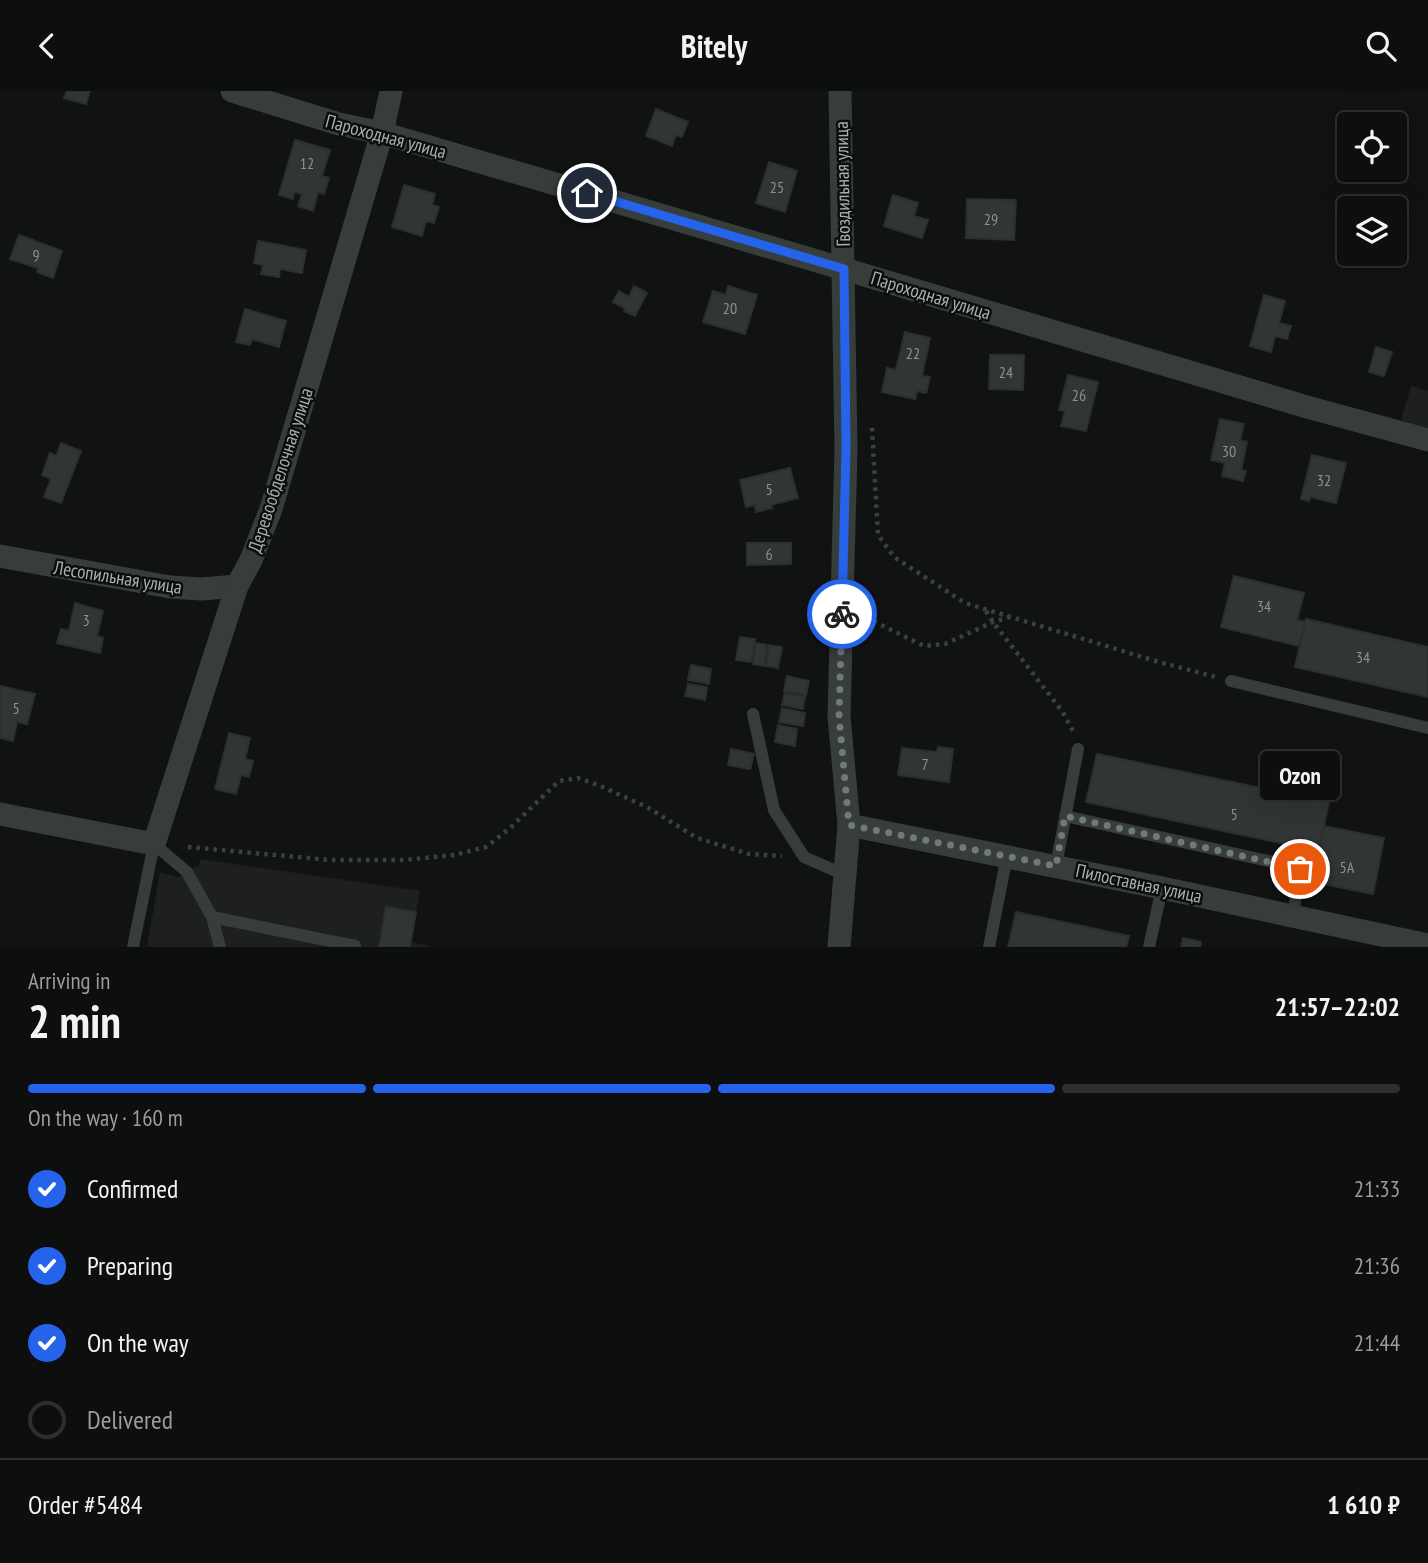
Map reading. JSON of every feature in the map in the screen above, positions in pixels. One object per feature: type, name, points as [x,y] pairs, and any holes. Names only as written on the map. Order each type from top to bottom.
[{"type":"street","name":"Пароходная улица","points":[[232,91],[1307,407],[1428,440]]},
{"type":"street","name":"Деревообделочная улица","points":[[154,844],[237,586],[251,560],[271,509],[382,133],[391,91]]},
{"type":"street","name":"Гвоздильная улица","points":[[839,947],[849,825],[839,716],[846,448],[840,91]]},
{"type":"street","name":"Лесопильная улица","points":[[0,556],[170,587],[202,589],[237,586]]},
{"type":"street","points":[[0,814],[154,844]]},
{"type":"street","name":"Пилоставная улица","points":[[849,825],[1428,945]]},
{"type":"lane","points":[[1231,681],[1428,728]]},
{"type":"lane","points":[[753,713],[774,810],[804,857],[845,875]]},
{"type":"lane","points":[[1056,866],[1078,748]]},
{"type":"lane","points":[[1065,816],[1300,869],[1293,916]]},
{"type":"lane","points":[[133,947],[154,844],[187,872],[212,917],[220,947]]},
{"type":"lane","points":[[989,947],[1007,856]]},
{"type":"lane","points":[[1149,947],[1162,888]]},
{"type":"lane","points":[[212,917],[355,947]]},
{"type":"path","points":[[872,425],[878,535],[894,557],[965,603],[1159,663],[1231,681]]},
{"type":"path","points":[[985,610],[1062,711],[1077,738],[1078,748]]},
{"type":"path","points":[[842,622],[875,622],[924,646],[945,644],[993,622],[1011,617]]},
{"type":"path","points":[[154,844],[330,860],[404,860],[454,855],[486,847],[559,781],[578,778],[646,807],[697,838],[749,854],[804,857]]},
{"type":"shaded area","points":[[1411,386],[1428,391],[1428,428],[1401,420]]},
{"type":"shaded area","points":[[200,859],[420,891],[410,942],[435,947],[147,947],[160,872],[178,877],[199,865]]},
{"type":"building","points":[[67,91],[90,91],[86,104],[64,98]]},
{"type":"building","points":[[656,109],[688,122],[682,137],[676,135],[672,146],[646,136]]},
{"type":"building","points":[[295,140],[330,150],[322,176],[329,178],[324,194],[318,192],[313,211],[298,206],[302,194],[294,192],[293,199],[279,195]]},
{"type":"building","points":[[769,162],[797,171],[785,212],[756,203]]},
{"type":"building","points":[[404,185],[435,194],[432,205],[439,207],[434,223],[426,221],[422,236],[392,227]]},
{"type":"building","points":[[893,195],[918,203],[914,216],[928,220],[922,238],[884,226]]},
{"type":"building","points":[[967,199],[1016,200],[1014,240],[966,238]]},
{"type":"building","points":[[19,235],[62,251],[53,278],[37,272],[38,268],[10,259]]},
{"type":"building","points":[[258,241],[306,250],[302,273],[280,269],[279,277],[261,274],[263,265],[254,263]]},
{"type":"building","points":[[634,286],[647,293],[635,316],[613,302],[619,291],[629,297]]},
{"type":"building","points":[[728,286],[757,295],[745,334],[703,322],[713,291],[726,295]]},
{"type":"building","points":[[1264,295],[1285,301],[1279,323],[1291,326],[1287,339],[1275,336],[1271,352],[1250,346]]},
{"type":"building","points":[[245,309],[286,321],[279,347],[252,339],[250,345],[236,342]]},
{"type":"building","points":[[905,332],[930,338],[922,376],[930,377],[926,393],[917,391],[915,399],[882,392],[887,368],[896,370]]},
{"type":"building","points":[[1376,347],[1392,352],[1384,376],[1369,372]]},
{"type":"building","points":[[990,355],[1024,355],[1023,390],[989,389]]},
{"type":"building","points":[[1068,375],[1098,382],[1086,431],[1061,426],[1065,411],[1059,410]]},
{"type":"building","points":[[1220,419],[1244,424],[1240,440],[1247,442],[1241,470],[1246,471],[1243,481],[1222,476],[1225,463],[1211,460]]},
{"type":"building","points":[[61,443],[81,451],[61,503],[44,497],[51,479],[42,475],[50,453],[56,456]]},
{"type":"building","points":[[1312,455],[1346,463],[1336,503],[1310,497],[1309,501],[1301,499]]},
{"type":"building","points":[[790,468],[798,498],[756,512],[755,505],[746,507],[740,480]]},
{"type":"building","points":[[747,543],[791,543],[791,564],[747,565]]},
{"type":"building","points":[[1234,576],[1304,593],[1297,620],[1306,622],[1299,646],[1221,627]]},
{"type":"building","points":[[75,603],[103,611],[97,636],[103,638],[100,653],[57,643],[61,629],[69,631]]},
{"type":"building","points":[[1306,619],[1428,647],[1428,697],[1295,667]]},
{"type":"building","points":[[740,637],[755,639],[751,662],[736,660]]},
{"type":"building","points":[[756,643],[767,645],[764,666],[753,664]]},
{"type":"building","points":[[769,645],[782,647],[778,668],[766,666]]},
{"type":"building","points":[[691,665],[711,669],[709,684],[688,680]]},
{"type":"building","points":[[787,676],[809,681],[806,695],[784,691]]},
{"type":"building","points":[[688,684],[707,687],[705,700],[685,696]]},
{"type":"building","points":[[0,686],[35,694],[27,724],[17,722],[13,741],[0,738]]},
{"type":"building","points":[[785,693],[805,697],[803,709],[782,705]]},
{"type":"building","points":[[782,708],[805,713],[803,726],[779,722]]},
{"type":"building","points":[[778,725],[797,729],[795,746],[775,742]]},
{"type":"building","points":[[229,733],[250,738],[245,759],[253,761],[249,777],[241,775],[236,794],[215,789]]},
{"type":"building","points":[[938,747],[953,749],[949,782],[898,775],[902,748],[937,752]]},
{"type":"building","points":[[731,749],[754,754],[750,769],[728,765]]},
{"type":"building","points":[[1097,754],[1329,802],[1319,851],[1086,802]]},
{"type":"building","points":[[1324,826],[1384,838],[1373,894],[1313,882]]},
{"type":"building","points":[[386,907],[416,912],[410,947],[379,947]]},
{"type":"building","points":[[1016,912],[1129,936],[1126,947],[1008,947]]},
{"type":"building","points":[[1183,938],[1201,942],[1200,947],[1181,947]]},
{"type":"way so far","points":[[842,614],[839,716],[849,825],[1056,866],[1065,816],[1300,869]]},
{"type":"place","name":"Ozon","points":[[1300,869]]},
{"type":"route","points":[[587,193],[844,269],[846,448],[842,614]]}]
